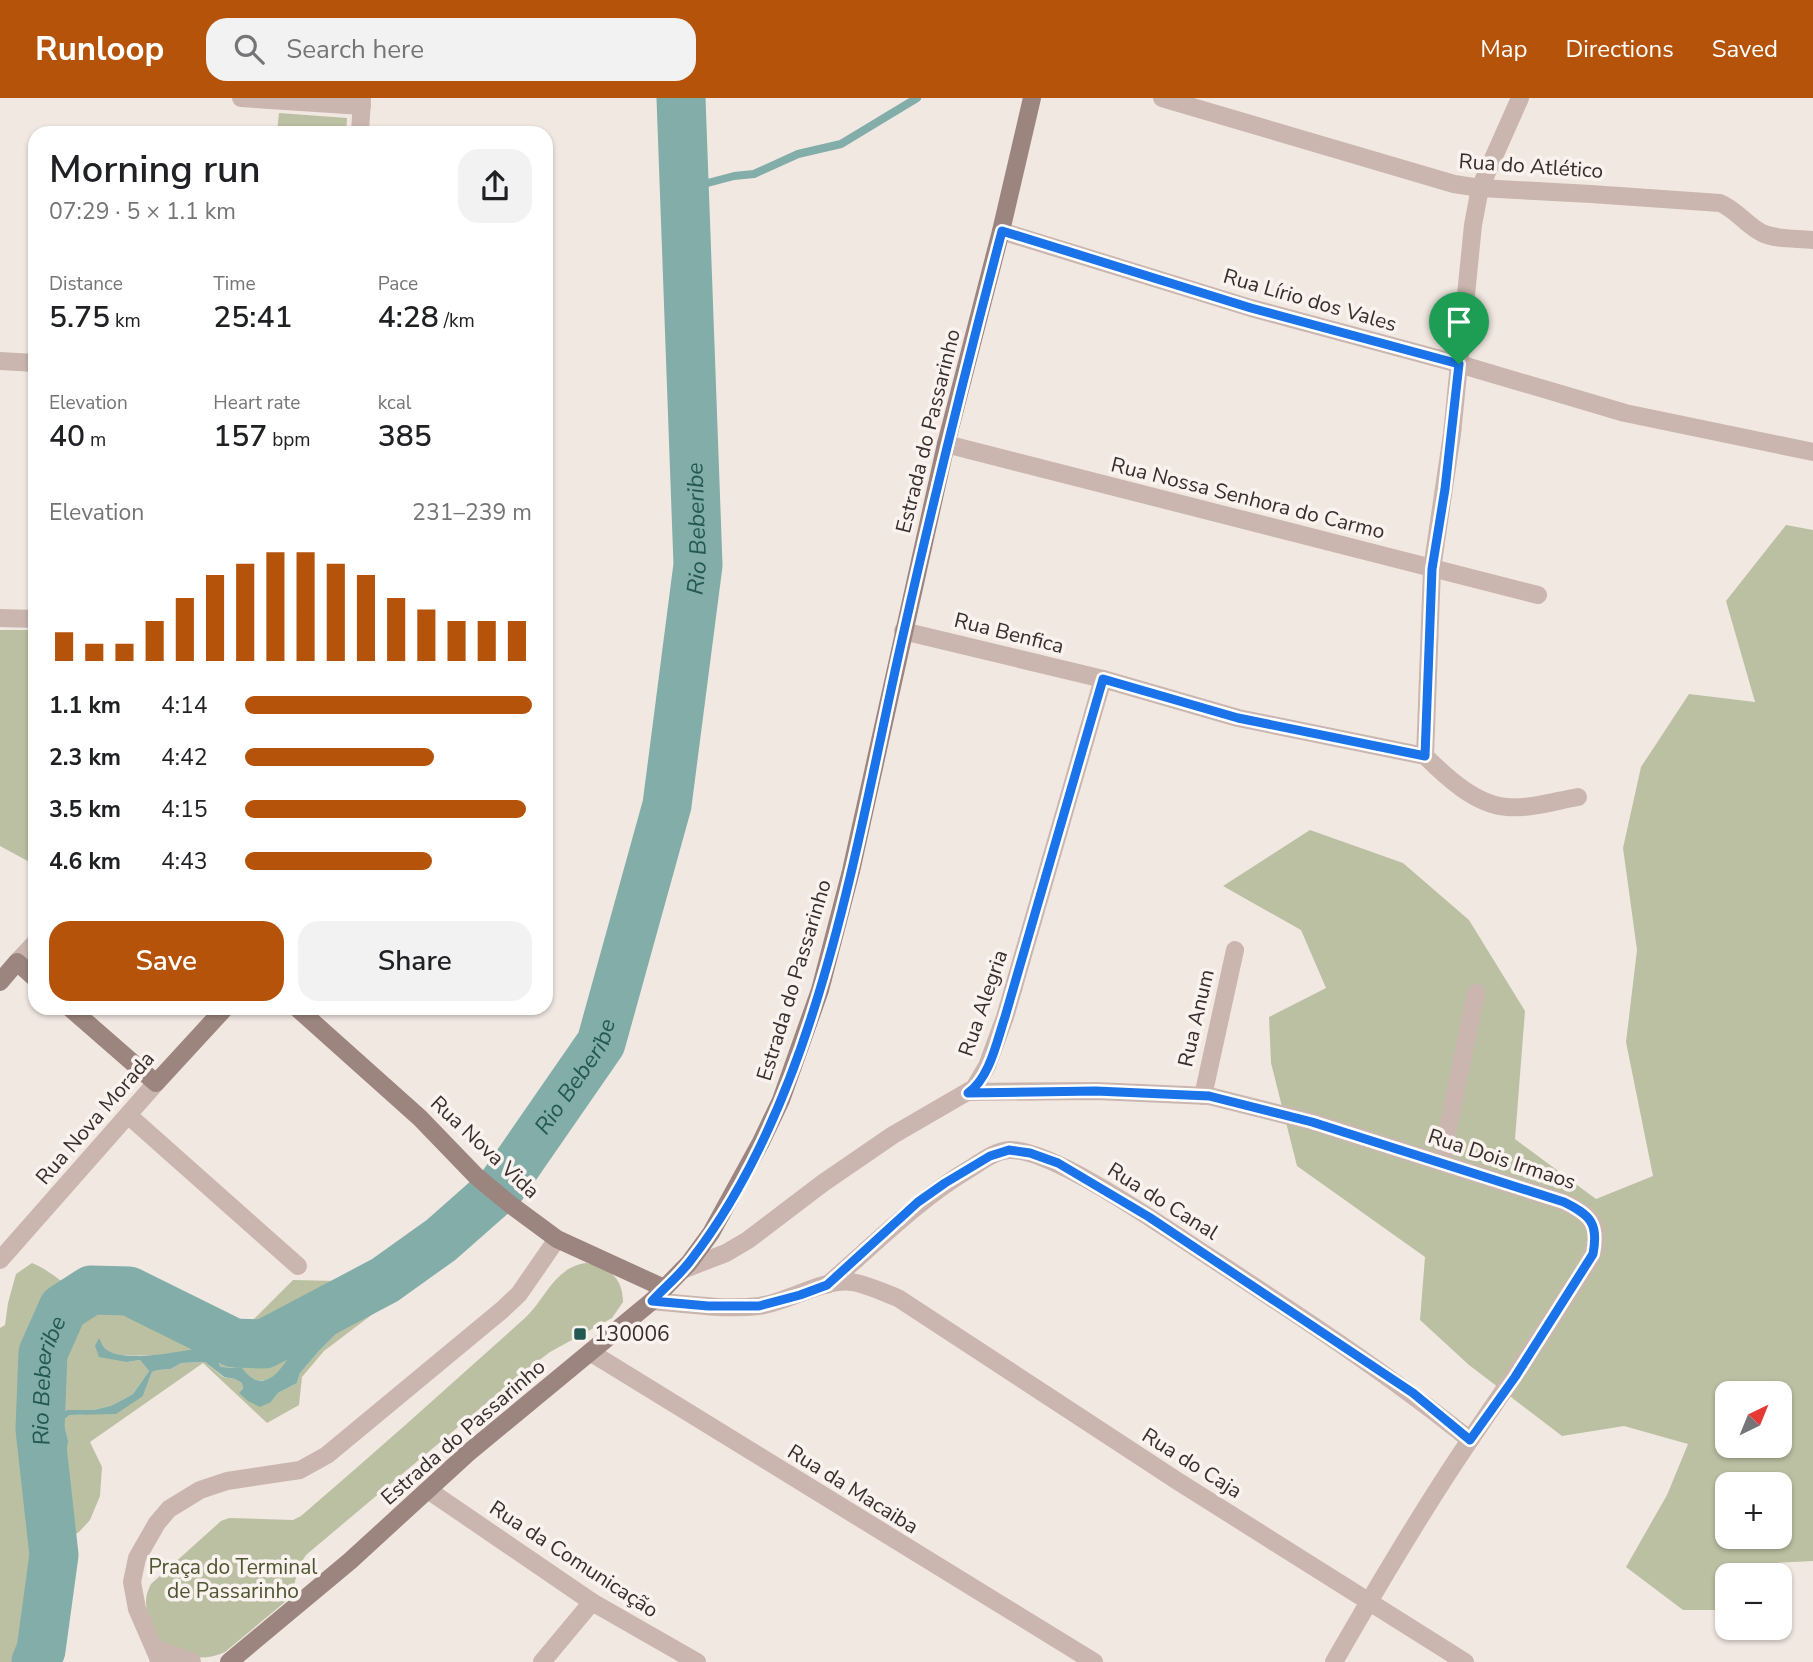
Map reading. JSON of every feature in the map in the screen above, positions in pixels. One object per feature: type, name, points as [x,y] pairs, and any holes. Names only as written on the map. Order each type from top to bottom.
[{"type":"street","points":[[241,98],[362,102],[360,126]]},
{"type":"street","name":"Estrada do Passarinho","points":[[229,1662],[652,1301],[682,1270],[711,1233],[734,1196],[781,1100],[820,990],[851,871],[946,444],[1002,231],[1032,98]]},
{"type":"street","name":"Rua do Atlético","points":[[1162,98],[1454,184],[1480,188],[1720,203],[1731,208],[1765,234],[1813,240]]},
{"type":"street","points":[[1425,756],[1432,569],[1449,461],[1469,256],[1480,188],[1520,98]]},
{"type":"street","name":"Rua Lírio dos Vales","points":[[1002,231],[1251,308],[1459,364],[1625,413],[1813,452]]},
{"type":"street","points":[[0,361],[28,363]]},
{"type":"street","name":"Rua Nossa Senhora do Carmo","points":[[946,444],[1538,595]]},
{"type":"street","points":[[0,618],[28,619]]},
{"type":"street","name":"Rua Benfica","points":[[904,631],[1103,679]]},
{"type":"street","points":[[1103,679],[1238,718],[1425,756],[1449,781],[1471,795],[1505,807],[1537,805],[1578,797]]},
{"type":"street","name":"Rua Alegria","points":[[682,1270],[726,1253],[748,1240],[893,1135],[974,1088],[988,1066],[1005,1017],[1103,679]]},
{"type":"street","points":[[0,982],[28,950]]},
{"type":"street","name":"Rua Anum","points":[[1203,1096],[1235,950]]},
{"type":"street","points":[[17,962],[28,972]]},
{"type":"street","points":[[1441,1162],[1476,993]]},
{"type":"street","points":[[78,1015],[156,1083]]},
{"type":"street","name":"Rua Nova Morada","points":[[0,1260],[219,1015]]},
{"type":"street","name":"Rua Nova Vida","points":[[305,1015],[420,1118],[511,1205],[557,1239],[664,1287]]},
{"type":"street","name":"Rua Dois Irmaos","points":[[968,1093],[1096,1091],[1203,1096],[1312,1122],[1564,1202],[1585,1213],[1593,1225],[1596,1238],[1593,1254],[1545,1331],[1470,1440],[1334,1662]]},
{"type":"street","points":[[128,1115],[298,1266]]},
{"type":"street","name":"Rua do Canal","points":[[827,1285],[918,1202],[945,1183],[990,1156],[1009,1150],[1030,1153],[1058,1163],[1149,1217],[1413,1393],[1470,1440]]},
{"type":"street","points":[[192,1662],[158,1656],[137,1609],[132,1582],[137,1558],[157,1523],[169,1509],[200,1490],[227,1480],[300,1470],[327,1455],[502,1310],[519,1294],[557,1239]]},
{"type":"street","name":"Rua do Caja","points":[[827,1285],[849,1282],[872,1287],[898,1298],[1101,1431],[1465,1662]]},
{"type":"street","points":[[652,1301],[708,1306],[759,1306],[827,1285]]},
{"type":"street","name":"Rua da Macaiba","points":[[590,1352],[1094,1662]]},
{"type":"street","name":"Rua da Comunicação","points":[[428,1490],[592,1602],[697,1662]]},
{"type":"street","points":[[542,1662],[592,1602]]},
{"type":"green space","points":[[279,113],[347,118],[346,126],[278,126]]},
{"type":"green space","points":[[1786,525],[1813,530],[1813,1561],[1715,1563],[1715,1610],[1683,1610],[1626,1567],[1667,1495],[1688,1444],[1624,1426],[1562,1436],[1469,1365],[1420,1320],[1425,1257],[1297,1166],[1271,1063],[1269,1017],[1326,988],[1301,930],[1223,886],[1310,830],[1403,863],[1469,920],[1525,1011],[1515,1139],[1596,1199],[1653,1176],[1626,1042],[1637,950],[1623,848],[1641,767],[1689,694],[1755,702],[1726,601]]},
{"type":"green space","points":[[0,630],[28,630],[28,861],[0,846]]},
{"type":"green space","points":[[466,1228],[480,1229],[461,1251],[450,1252],[436,1262],[398,1295],[324,1351],[302,1377],[299,1405],[267,1423],[203,1363],[90,1442],[102,1467],[100,1496],[90,1520],[79,1532],[64,1541],[61,1584],[65,1655],[62,1662],[0,1662],[0,1328],[5,1325],[16,1274],[32,1263],[78,1291],[97,1276],[120,1295],[137,1290],[152,1280],[191,1310],[240,1333],[293,1280],[339,1281],[382,1263],[403,1259],[383,1277],[370,1302],[362,1305],[357,1303],[352,1293],[337,1293],[316,1323],[312,1342],[294,1348],[282,1368],[263,1380],[256,1380],[235,1368],[221,1367],[216,1356],[197,1349],[156,1355],[122,1355],[109,1351],[99,1339],[96,1346],[127,1362],[140,1360],[149,1371],[133,1394],[112,1406],[143,1396],[152,1372],[171,1369],[181,1363],[205,1362],[223,1377],[235,1379],[242,1383],[243,1389],[271,1402],[278,1393],[297,1383],[300,1373],[341,1329],[372,1310],[386,1295],[403,1285],[435,1250],[452,1246]],"holes":[[[109,1407],[81,1415],[70,1415],[63,1420],[68,1440],[60,1450],[59,1422],[67,1410]]]},
{"type":"green space","name":"Praça do Terminal de Passarinho","points":[[586,1263],[608,1271],[620,1286],[623,1302],[612,1318],[550,1352],[521,1374],[306,1555],[299,1566],[291,1597],[225,1652],[209,1657],[194,1657],[163,1647],[146,1608],[151,1584],[221,1521],[229,1518],[293,1520],[301,1516],[525,1318],[566,1270]]},
{"type":"water","points":[[470,1195],[485,1207],[475,1218],[474,1227],[466,1228],[452,1246],[435,1250],[402,1285],[386,1295],[372,1310],[341,1329],[300,1373],[297,1383],[278,1393],[271,1402],[260,1407],[248,1401],[239,1393],[243,1389],[242,1383],[224,1377],[205,1362],[181,1363],[171,1369],[152,1372],[143,1396],[116,1414],[70,1415],[63,1420],[68,1440],[66,1456],[60,1450],[59,1422],[62,1414],[67,1410],[93,1410],[111,1406],[133,1394],[149,1371],[140,1360],[127,1362],[99,1357],[95,1346],[99,1338],[105,1348],[124,1355],[154,1355],[206,1347],[212,1350],[221,1367],[242,1368],[250,1377],[265,1380],[279,1371],[294,1348],[312,1342],[319,1319],[334,1298],[347,1289],[357,1303],[370,1302],[383,1277],[420,1246]]},
{"type":"waterway","name":"Rio Beberibe","points":[[36,1662],[41,1650],[54,1555],[40,1429],[43,1353],[63,1308],[91,1290],[129,1291],[234,1343],[264,1344],[385,1280],[441,1240],[502,1186],[601,1043],[667,805],[698,565],[681,98]]},
{"type":"waterway","points":[[685,189],[734,176],[754,174],[798,154],[841,144],[917,98]]},
{"type":"place","name":"130006","points":[[580,1334]]},
{"type":"route","points":[[1002,231],[1251,308],[1459,364],[1445,489],[1432,569],[1425,756],[1238,718],[1103,679],[1005,1017],[988,1066],[968,1093],[1096,1091],[1209,1096],[1312,1122],[1564,1202],[1585,1213],[1593,1225],[1596,1238],[1593,1254],[1515,1377],[1470,1440],[1413,1393],[1149,1217],[1058,1163],[1030,1153],[1009,1150],[990,1156],[945,1183],[918,1202],[872,1247],[827,1285],[759,1306],[708,1306],[652,1301],[689,1263],[734,1196],[781,1100],[820,990],[851,871],[946,444],[1002,231]]}]
